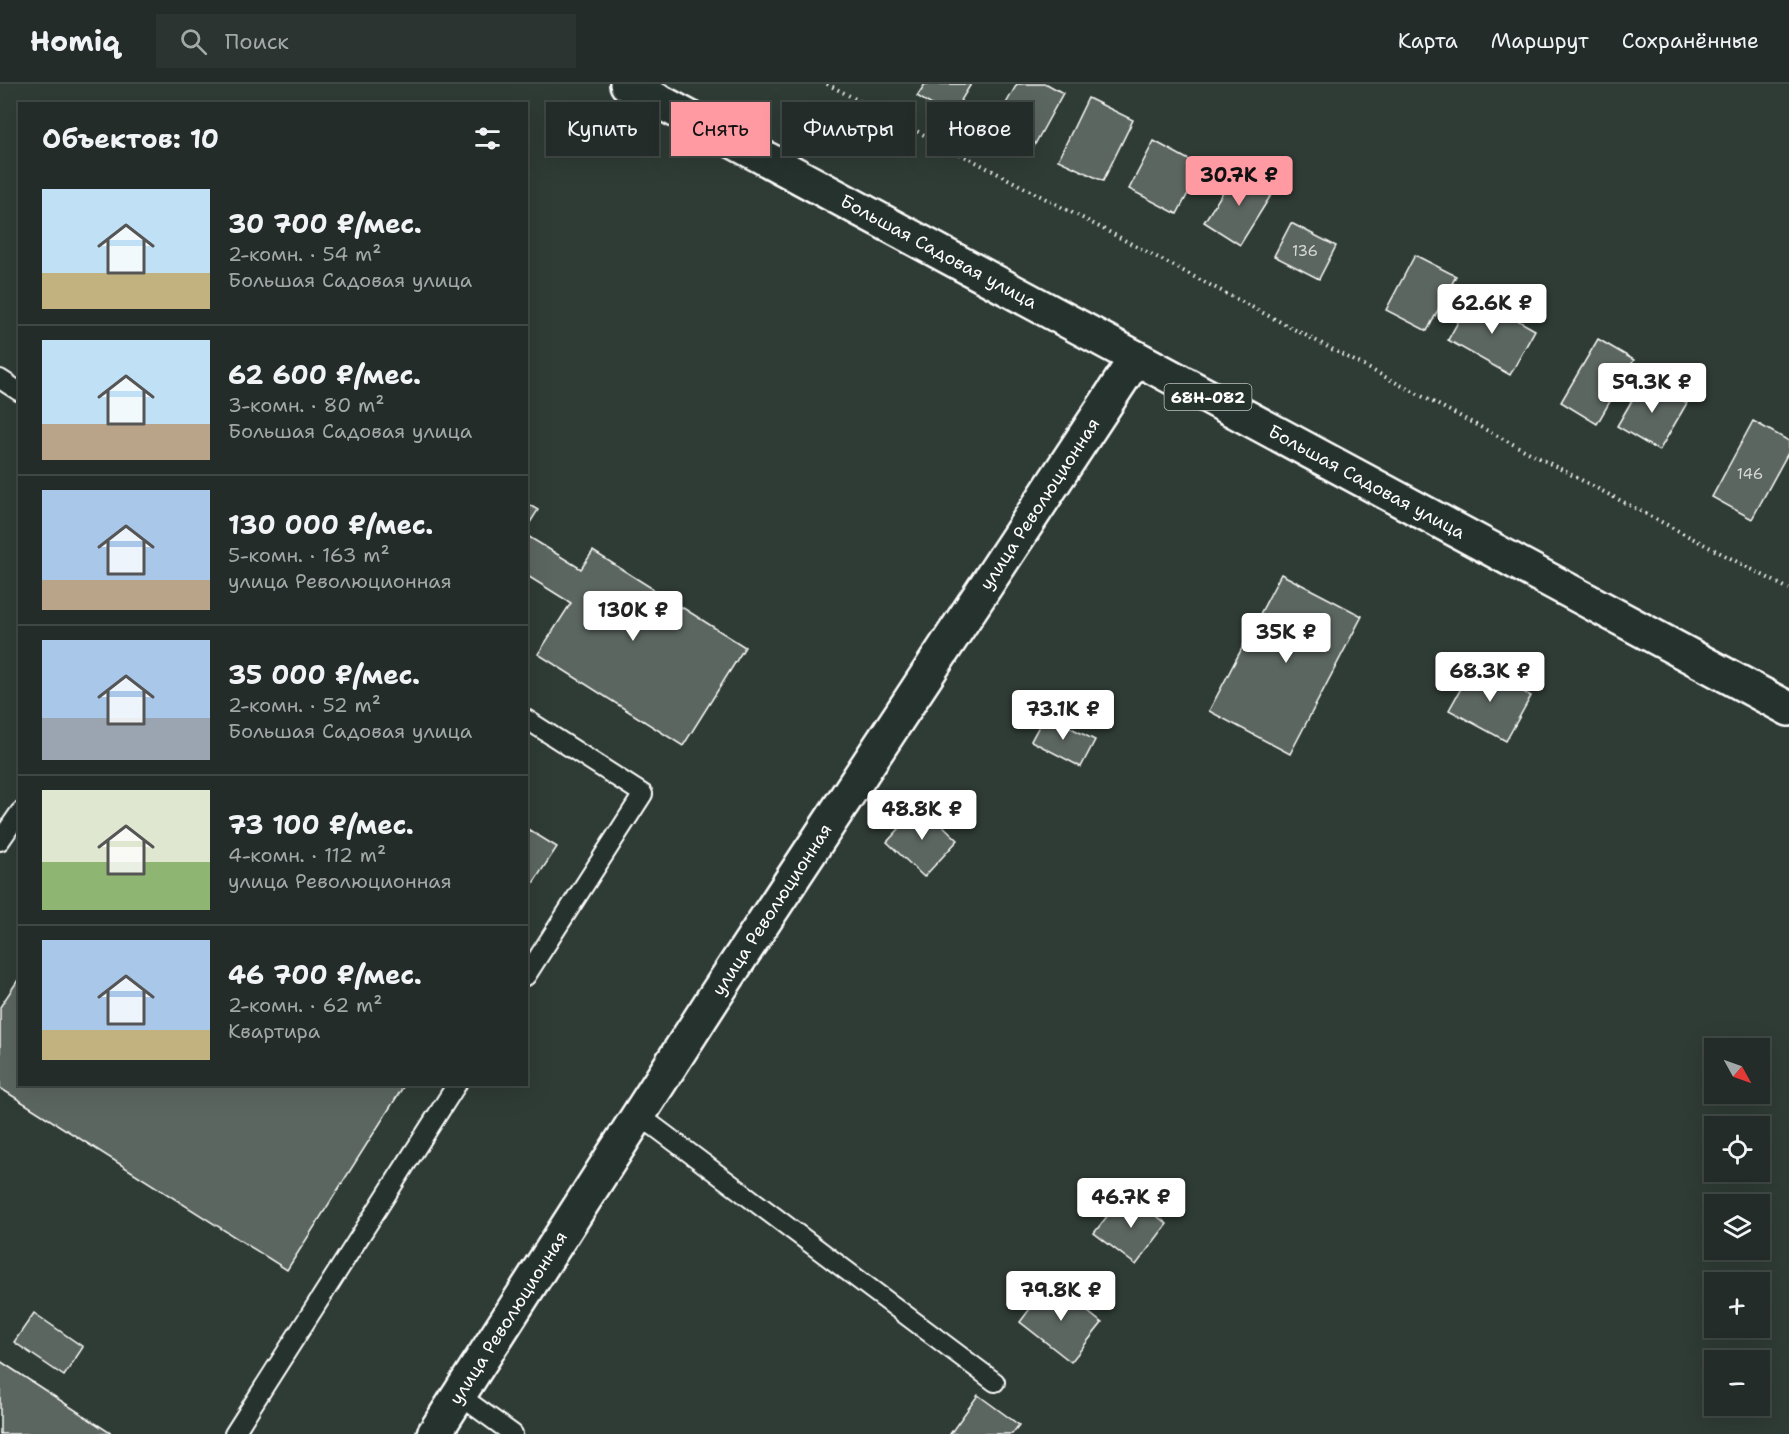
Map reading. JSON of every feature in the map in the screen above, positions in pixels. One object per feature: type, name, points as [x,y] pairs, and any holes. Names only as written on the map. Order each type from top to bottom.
[{"type":"main road","name":"Большая Садовая улица","points":[[627,84],[1789,709]]},
{"type":"main road","name":"улица Революционная","points":[[434,1434],[712,999],[1136,358]]},
{"type":"lane","points":[[0,379],[18,391]]},
{"type":"lane","points":[[528,719],[643,794],[528,973]]},
{"type":"lane","points":[[0,841],[18,815]]},
{"type":"lane","points":[[234,1434],[457,1086]]},
{"type":"lane","points":[[639,1115],[995,1382]]},
{"type":"lane","points":[[459,1395],[513,1434]]},
{"type":"path","points":[[827,84],[1789,589]]},
{"type":"building","points":[[925,84],[971,84],[960,102],[927,102],[917,96]]},
{"type":"building","points":[[1017,84],[1047,84],[1063,93],[1034,146],[1033,102],[1007,102]]},
{"type":"building","points":[[1088,98],[1133,120],[1103,181],[1058,160]]},
{"type":"building","points":[[1154,141],[1202,167],[1177,214],[1129,189]]},
{"type":"building","points":[[1237,170],[1273,192],[1240,245],[1204,222]]},
{"type":"building","points":[[1291,223],[1336,246],[1319,279],[1274,256]]},
{"type":"building","points":[[1415,255],[1456,276],[1427,331],[1386,310]]},
{"type":"building","points":[[1473,295],[1535,330],[1510,375],[1448,340]]},
{"type":"building","points":[[1598,339],[1634,360],[1597,424],[1561,402]]},
{"type":"building","points":[[1645,378],[1687,403],[1659,451],[1617,426]]},
{"type":"building","points":[[1753,421],[1789,441],[1789,451],[1752,519],[1712,497]]},
{"type":"building","points":[[528,504],[538,510],[528,526]]},
{"type":"building","points":[[528,536],[581,569],[593,551],[745,647],[683,746],[538,654],[571,603],[528,576]]},
{"type":"building","points":[[1281,574],[1362,616],[1290,754],[1209,711]]},
{"type":"building","points":[[1474,665],[1531,696],[1506,741],[1449,710]]},
{"type":"building","points":[[1045,715],[1095,740],[1081,767],[1031,741]]},
{"type":"building","points":[[921,805],[958,840],[924,877],[887,842]]},
{"type":"building","points":[[528,829],[557,847],[528,891]]},
{"type":"building","points":[[18,980],[18,1086],[404,1086],[287,1270],[0,1088],[0,1007]]},
{"type":"building","points":[[1126,1192],[1167,1224],[1136,1265],[1094,1233]]},
{"type":"building","points":[[1050,1282],[1102,1323],[1071,1362],[1020,1322]]},
{"type":"building","points":[[34,1313],[83,1347],[64,1376],[14,1342]]},
{"type":"building","points":[[0,1361],[112,1434],[0,1434]]},
{"type":"building","points":[[978,1395],[1019,1425],[1012,1434],[950,1434]]}]
